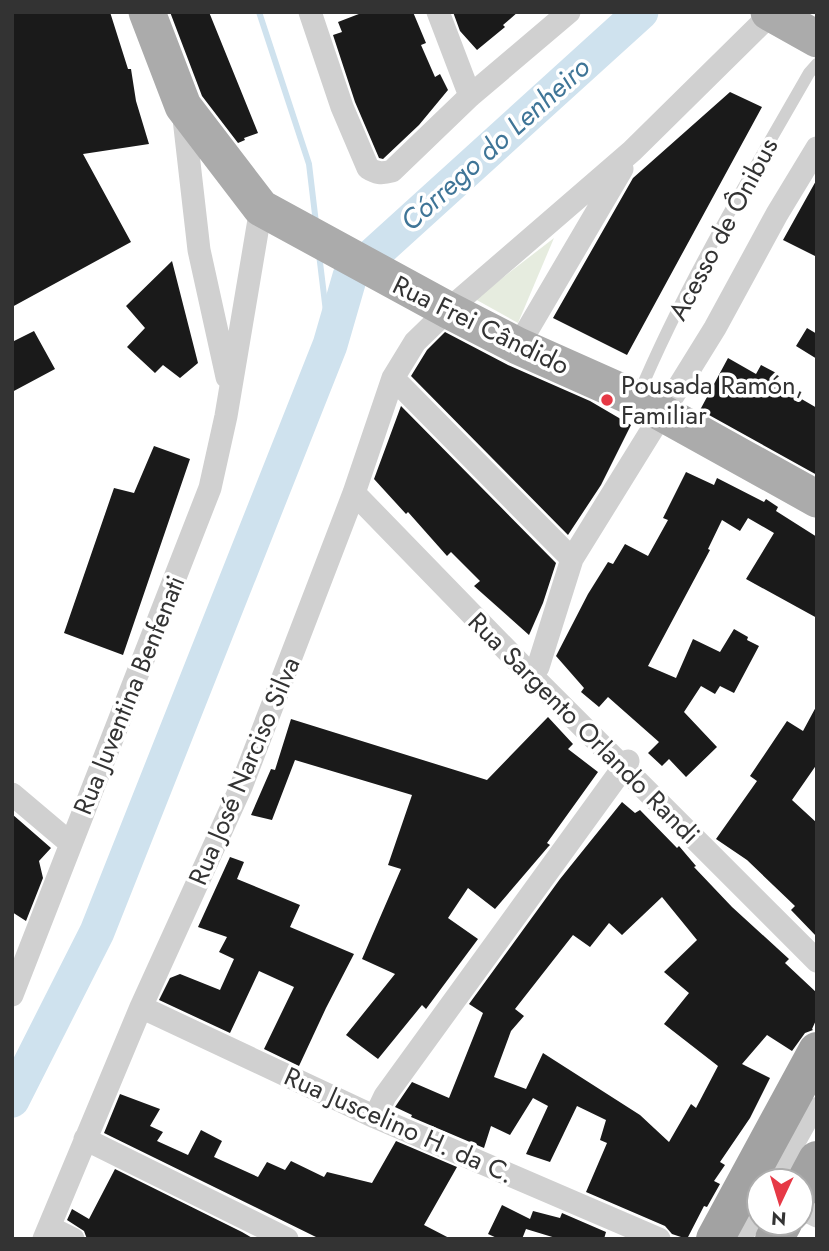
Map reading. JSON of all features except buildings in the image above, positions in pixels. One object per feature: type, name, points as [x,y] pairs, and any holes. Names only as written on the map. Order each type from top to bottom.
[{"type":"highway","points":[[769,1167],[817,1051]]},
{"type":"highway","points":[[715,1239],[745,1206]]},
{"type":"main road","name":"Rua Frei Cândido","points":[[147,12],[183,106],[261,208],[518,346],[650,406],[817,499]]},
{"type":"main road","points":[[771,13],[817,39]]},
{"type":"street","points":[[310,12],[342,107],[368,168],[375,173],[392,171],[470,96],[569,12]]},
{"type":"street","points":[[438,12],[470,96]]},
{"type":"street","points":[[518,346],[632,151],[771,13]]},
{"type":"street","points":[[183,106],[199,250],[230,390]]},
{"type":"street","points":[[535,671],[572,558],[650,406],[715,328],[777,214],[817,148]]},
{"type":"street","name":"Rua José Narciso Silva","points":[[46,1233],[141,1007],[241,787],[356,487],[393,378],[415,342],[448,310],[632,151]]},
{"type":"street","name":"Rua Juventina Benfenati","points":[[15,983],[210,488],[230,390],[261,208]]},
{"type":"street","points":[[393,378],[572,558]]},
{"type":"street","name":"Rua Sargento Orlando Randi","points":[[356,487],[817,961]]},
{"type":"street","points":[[374,1117],[385,1096],[626,765]]},
{"type":"street","name":"Rua Sargento Orlando Randi","points":[[626,765],[817,946]]},
{"type":"street","points":[[12,794],[70,843]]},
{"type":"street","name":"Rua Juscelino H. da C.","points":[[141,1007],[374,1117],[659,1239]]},
{"type":"street","points":[[776,1167],[817,1106]]},
{"type":"street","points":[[85,1139],[287,1239]]},
{"type":"street","points":[[46,1233],[73,1239]]},
{"type":"lane","name":"Acesso de Ônibus","points":[[650,406],[654,357],[796,95],[817,64]]},
{"type":"shaded area","points":[[554,238],[518,323],[475,299]]},
{"type":"waterway","points":[[259,12],[309,164],[316,223]]},
{"type":"waterway","name":"Córrego do Lenheiro","points":[[12,1100],[97,932],[330,345],[350,276],[641,12]]},
{"type":"waterway","points":[[319,254],[330,345]]},
{"type":"place","name":"Pousada Ramón, Familiar","points":[[607,400]]}]
